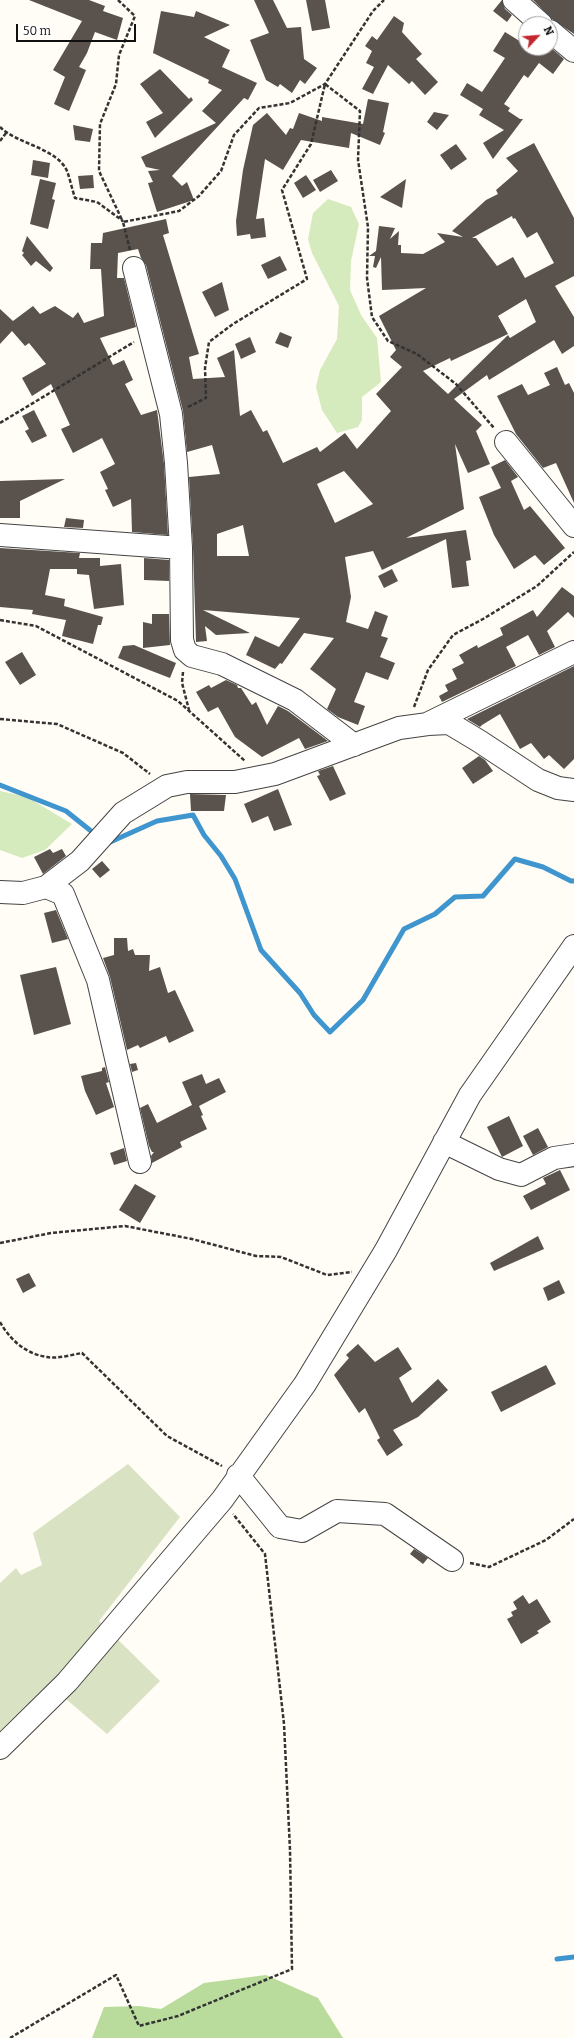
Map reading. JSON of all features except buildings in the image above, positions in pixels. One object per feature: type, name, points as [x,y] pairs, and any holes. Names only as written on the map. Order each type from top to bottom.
[{"type":"street","points":[[514,0],[532,16]]},
{"type":"street","points":[[558,38],[574,51]]},
{"type":"street","points":[[134,268],[171,414],[176,463],[182,640],[184,650],[192,656],[222,664],[295,700],[354,745]]},
{"type":"street","points":[[506,442],[574,526]]},
{"type":"street","points":[[0,535],[180,548]]},
{"type":"street","points":[[428,724],[574,652]]},
{"type":"street","points":[[0,892],[23,893],[46,887],[80,861],[123,813],[167,786],[187,782],[235,782],[275,774],[405,728],[428,724],[448,724],[479,741],[538,780],[558,788],[574,790]]},
{"type":"street","points":[[46,887],[63,894],[98,980],[140,1162]]},
{"type":"street","points":[[0,1748],[67,1682],[222,1500],[238,1475],[305,1384],[374,1269],[470,1095],[574,946]]},
{"type":"street","points":[[444,1142],[499,1169],[521,1175],[554,1158],[574,1155]]},
{"type":"street","points":[[238,1475],[280,1527],[302,1531],[337,1511],[385,1514],[452,1560]]},
{"type":"path","points":[[118,0],[135,16],[119,55],[116,84],[100,124],[100,170],[123,222],[134,268]]},
{"type":"path","points":[[171,414],[206,398],[205,368],[209,342],[233,324],[307,279],[282,190],[311,144],[325,84],[373,11],[384,0]]},
{"type":"path","points":[[0,127],[6,133],[49,153],[66,170],[75,198],[97,202],[123,222],[179,210],[199,196],[221,171],[234,135],[259,108],[290,104],[325,84]]},
{"type":"path","points":[[325,84],[360,111],[358,160],[368,226],[367,278],[372,317],[388,341],[417,354],[456,384],[506,442]]},
{"type":"path","points":[[0,141],[6,133]]},
{"type":"path","points":[[0,423],[150,332]]},
{"type":"path","points":[[405,728],[428,670],[452,636],[537,586],[574,552]]},
{"type":"path","points":[[0,620],[36,626],[178,701],[262,777]]},
{"type":"path","points":[[184,650],[182,683],[189,711]]},
{"type":"path","points":[[0,718],[57,724],[123,752],[167,786]]},
{"type":"path","points":[[0,1243],[51,1233],[125,1226],[192,1239],[256,1256],[282,1257],[327,1275],[374,1269]]},
{"type":"path","points":[[0,1322],[8,1336],[26,1350],[48,1358],[82,1353],[167,1436],[238,1475]]},
{"type":"path","points":[[10,2038],[116,1975],[139,2026],[178,2016],[292,1969],[290,1850],[284,1724],[265,1554],[222,1500]]},
{"type":"path","points":[[452,1560],[489,1567],[546,1540],[574,1519]]},
{"type":"green space","points":[[328,199],[351,207],[359,224],[351,261],[350,290],[361,315],[377,338],[381,382],[362,397],[362,420],[358,427],[337,433],[322,410],[316,387],[320,370],[337,339],[339,306],[312,253],[308,239],[313,213]]},
{"type":"green space","points":[[0,791],[27,797],[72,824],[45,850],[22,858],[0,850]]},
{"type":"green space","points":[[128,1464],[180,1517],[99,1621],[160,1681],[107,1734],[66,1699],[0,1760],[0,1583],[16,1568],[21,1575],[42,1565],[33,1533]]},
{"type":"green space","points":[[266,1975],[318,1998],[343,2038],[92,2038],[104,2007],[139,2006],[161,2009],[204,1983]]},
{"type":"waterway","points":[[0,785],[66,811],[96,835]]},
{"type":"waterway","points":[[108,843],[157,821],[193,815],[204,835],[221,856],[235,879],[261,950],[300,993],[314,1015],[330,1032],[363,1000],[404,929],[435,914],[455,897],[483,896],[515,859],[543,867],[571,881],[574,881]]},
{"type":"waterway","points":[[557,1959],[574,1957]]}]
